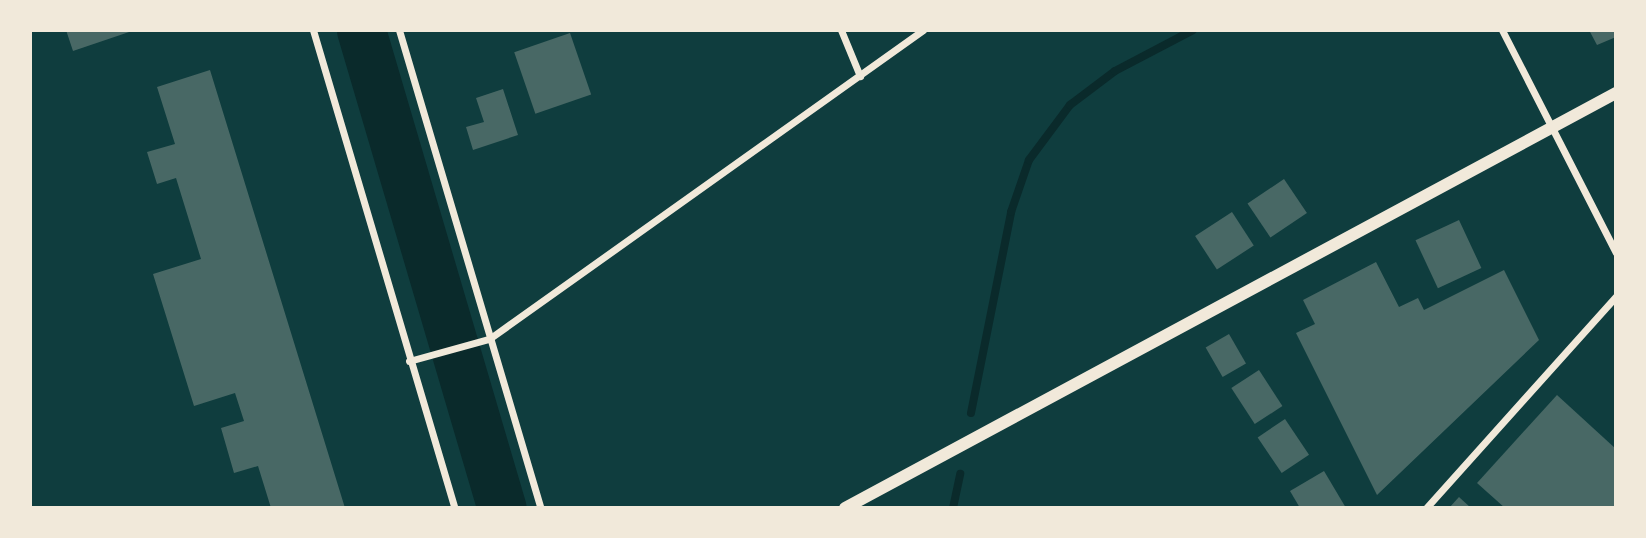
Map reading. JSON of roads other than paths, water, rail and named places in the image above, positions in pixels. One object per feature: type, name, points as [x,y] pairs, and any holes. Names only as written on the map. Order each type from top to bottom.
[{"type":"street","points":[[313,30],[409,361],[455,508]]},
{"type":"street","points":[[399,30],[541,508]]},
{"type":"street","points":[[841,30],[860,76]]},
{"type":"street","points":[[409,361],[489,339],[923,30]]},
{"type":"street","points":[[1502,30],[1616,253]]},
{"type":"street","points":[[845,508],[1616,93]]},
{"type":"street","points":[[1426,508],[1616,296]]},
{"type":"waterway","points":[[361,30],[502,508]]},
{"type":"waterway","points":[[971,413],[1011,212],[1029,160],[1070,105],[1115,71],[1193,30]]},
{"type":"waterway","points":[[953,508],[960,474]]}]
